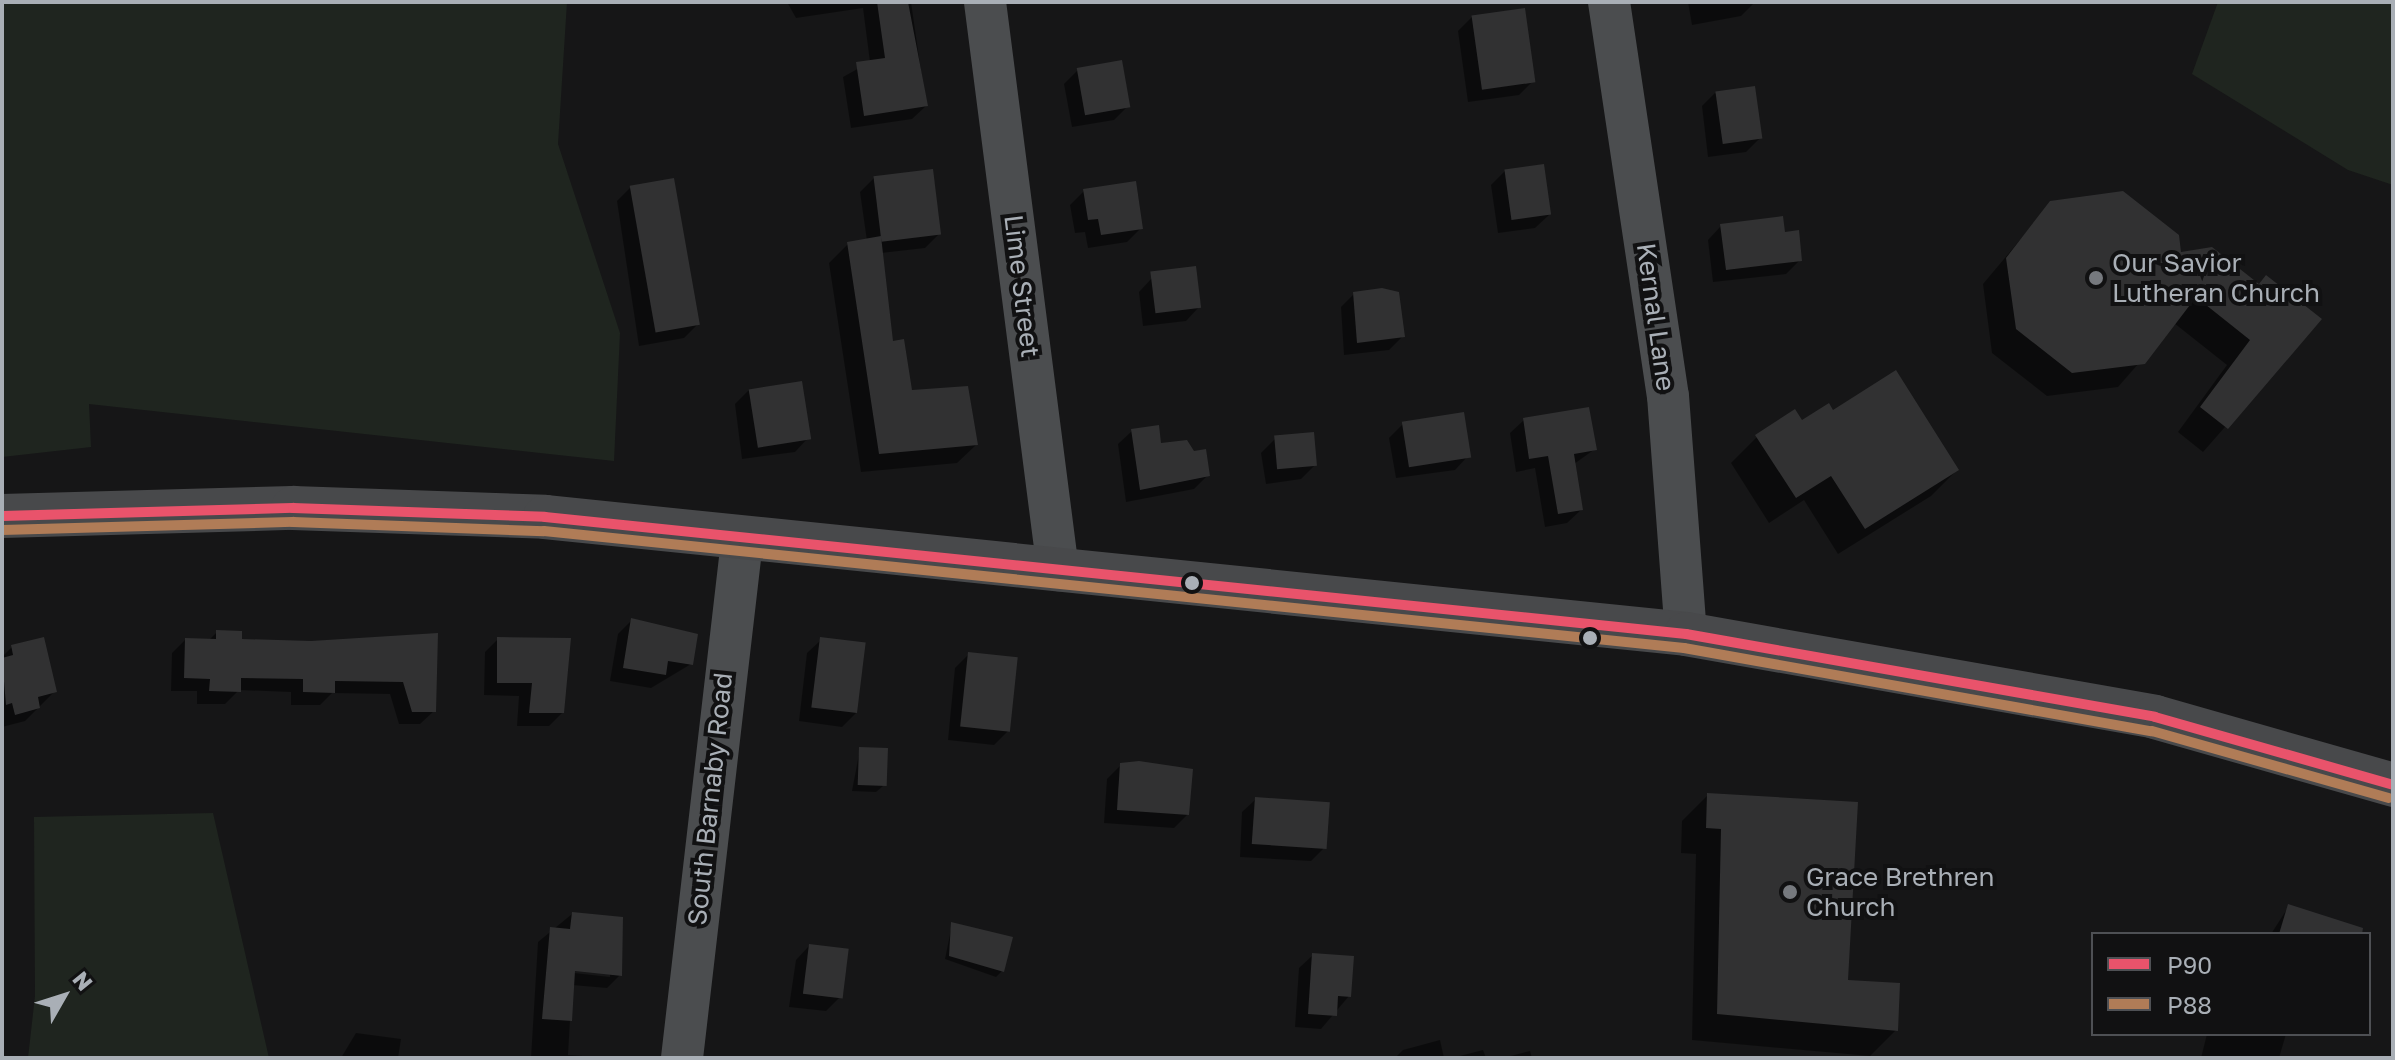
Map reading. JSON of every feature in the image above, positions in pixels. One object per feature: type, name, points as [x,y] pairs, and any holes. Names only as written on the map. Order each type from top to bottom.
[{"type":"main road","points":[[2,516],[420,513],[545,517],[742,541],[1686,634],[2155,717],[2393,785]]},
{"type":"street","name":"Lime Street","points":[[985,2],[1058,570]]},
{"type":"street","name":"Kernal Lane","points":[[1609,2],[1668,396],[1686,634]]},
{"type":"street","name":"South Barnaby Road","points":[[682,1058],[742,541]]},
{"type":"shaded area","points":[[2,2],[567,2],[558,144],[620,333],[614,461],[89,404],[91,447],[2,457]]},
{"type":"shaded area","points":[[2218,2],[2393,2],[2393,185],[2348,170],[2192,74]]},
{"type":"shaded area","points":[[213,813],[269,1058],[28,1058],[35,996],[34,817]]},
{"type":"building","points":[[877,2],[908,2],[928,106],[864,116],[856,62],[885,58]]},
{"type":"building","points":[[1525,8],[1535,82],[1482,90],[1472,16]]},
{"type":"building","points":[[1122,60],[1130,107],[1085,115],[1077,68]]},
{"type":"building","points":[[1755,86],[1762,138],[1723,144],[1715,92]]},
{"type":"building","points":[[1544,164],[1551,215],[1511,220],[1504,170]]},
{"type":"building","points":[[933,169],[941,235],[881,242],[873,176]]},
{"type":"building","points":[[674,178],[700,325],[656,333],[630,186]]},
{"type":"building","points":[[1136,181],[1143,229],[1101,235],[1098,219],[1088,220],[1083,189]]},
{"type":"building","points":[[2123,191],[2179,235],[2181,252],[2212,247],[2259,284],[2266,275],[2322,319],[2228,429],[2200,407],[2250,340],[2196,297],[2145,364],[2072,373],[2016,329],[2006,258],[2050,201]]},
{"type":"building","points":[[1783,216],[1785,232],[1799,230],[1802,261],[1726,270],[1720,224]]},
{"type":"building","points":[[881,236],[893,341],[904,339],[912,390],[968,386],[978,445],[879,454],[847,242]]},
{"type":"building","points":[[1196,266],[1201,308],[1155,313],[1150,272]]},
{"type":"building","points":[[1382,288],[1399,292],[1405,337],[1357,343],[1353,292]]},
{"type":"building","points":[[1896,370],[1959,470],[1865,529],[1831,476],[1796,498],[1755,435],[1795,409],[1802,420],[1829,403],[1833,410]]},
{"type":"building","points":[[802,381],[811,439],[758,448],[749,389]]},
{"type":"building","points":[[1589,407],[1597,450],[1574,454],[1583,510],[1558,514],[1548,456],[1529,459],[1523,418]]},
{"type":"building","points":[[1464,412],[1471,457],[1409,467],[1402,422]]},
{"type":"building","points":[[1159,425],[1161,443],[1187,440],[1194,451],[1206,449],[1210,476],[1140,490],[1131,429]]},
{"type":"building","points":[[1314,432],[1317,466],[1277,469],[1274,435]]},
{"type":"building","points":[[631,618],[698,634],[693,665],[668,661],[666,675],[623,668]]},
{"type":"building","points":[[216,630],[242,631],[242,639],[311,641],[438,633],[436,712],[412,712],[403,682],[335,681],[335,693],[303,692],[303,679],[241,678],[241,692],[209,691],[210,679],[184,678],[185,638],[216,639]]},
{"type":"building","points":[[44,637],[57,692],[38,697],[40,708],[15,715],[12,703],[6,705],[2,658],[13,655],[11,645]]},
{"type":"building","points":[[497,637],[571,638],[564,713],[529,713],[532,683],[497,683]]},
{"type":"building","points":[[820,637],[866,643],[857,713],[811,707]]},
{"type":"building","points":[[968,652],[1018,657],[1010,732],[960,727]]},
{"type":"building","points":[[859,747],[888,748],[887,786],[858,785]]},
{"type":"building","points":[[1139,761],[1193,769],[1189,815],[1117,810],[1120,763]]},
{"type":"building","points":[[1707,793],[1858,802],[1848,980],[1900,983],[1898,1031],[1717,1014],[1721,829],[1706,828]]},
{"type":"building","points":[[1255,797],[1330,802],[1327,849],[1252,844]]},
{"type":"building","points":[[2288,904],[2363,928],[2362,932],[2280,932]]},
{"type":"building","points":[[572,912],[623,917],[622,976],[575,971],[572,1021],[542,1019],[550,927],[570,929]]},
{"type":"building","points":[[951,922],[1013,937],[1004,972],[949,956]]},
{"type":"building","points":[[809,944],[849,949],[843,999],[803,994]]},
{"type":"building","points":[[1312,953],[1354,956],[1351,997],[1338,996],[1337,1016],[1308,1014]]},
{"type":"transit line","name":"P90","points":[[2,516],[293,508],[545,517],[1686,634],[2155,717],[2393,785]]},
{"type":"transit line","name":"P88","points":[[2,530],[293,522],[544,531],[1684,648],[2152,731],[2389,798]]},
{"type":"place","name":"Our Savior Lutheran Church","points":[[2096,278]]},
{"type":"place","name":"Grace Brethren Church","points":[[1790,892]]}]
